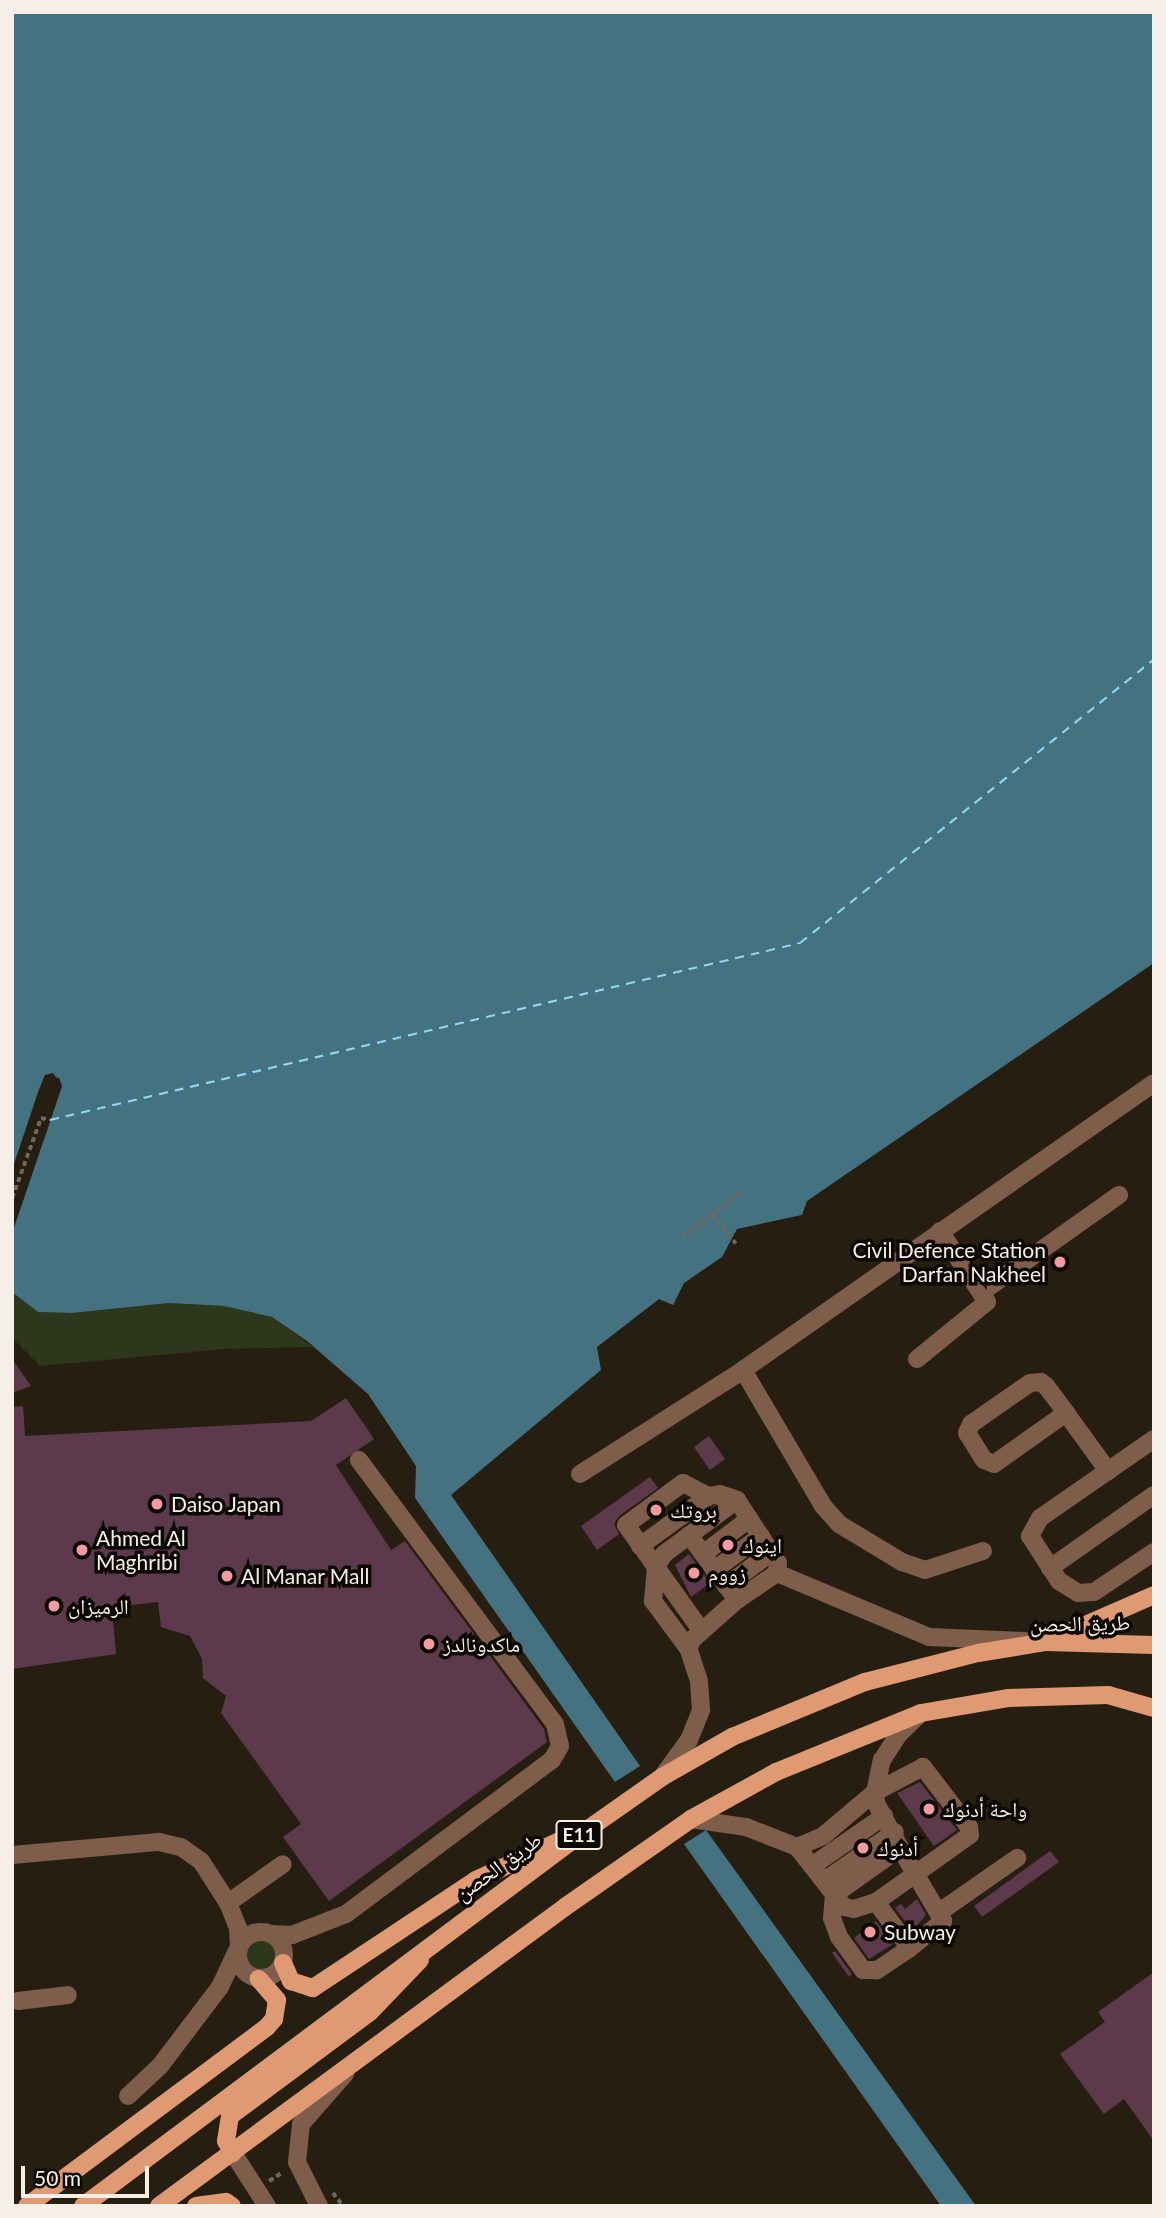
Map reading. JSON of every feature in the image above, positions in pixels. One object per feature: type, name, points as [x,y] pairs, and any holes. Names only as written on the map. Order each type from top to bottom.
[{"type":"main road","points":[[1046,1642],[1154,1595]]},
{"type":"main road","name":"طريق الحصن","points":[[83,2206],[432,1942],[581,1834],[662,1777],[744,1732],[865,1682],[978,1653],[1046,1642],[1154,1645]]},
{"type":"main road","name":"E11","points":[[159,2206],[691,1819],[776,1772],[921,1713],[1008,1698],[1108,1695],[1154,1708]]},
{"type":"main road","points":[[284,1960],[291,1982],[313,1988],[497,1868],[581,1834]]},
{"type":"main road","points":[[233,2152],[226,2141],[230,2116],[379,2004],[432,1942]]},
{"type":"main road","points":[[27,2206],[267,2027],[274,2019],[277,2000],[256,1978]]},
{"type":"main road","points":[[196,2206],[226,2202],[232,2206]]},
{"type":"street","points":[[580,1474],[743,1370],[1154,1083]]},
{"type":"street","points":[[982,1292],[1119,1195]]},
{"type":"street","points":[[917,1359],[982,1310],[987,1302],[940,1231]]},
{"type":"street","points":[[743,1370],[823,1506],[839,1524],[913,1567],[938,1567],[983,1551]]},
{"type":"street","points":[[1066,1413],[994,1464],[984,1460],[967,1433],[971,1424],[1034,1381],[1044,1384],[1066,1413],[1108,1471]]},
{"type":"street","points":[[1154,1438],[1031,1529],[1033,1542],[1064,1586],[1087,1593],[1154,1552]]},
{"type":"street","points":[[128,2096],[160,2066],[220,1987],[238,1950],[251,1934],[302,1931],[355,1908],[552,1760],[560,1746],[555,1724],[359,1460]]},
{"type":"street","points":[[704,1627],[635,1540],[628,1521],[676,1487],[690,1483],[703,1492],[737,1500],[772,1552],[777,1573]]},
{"type":"street","points":[[635,1540],[703,1492]]},
{"type":"street","points":[[1050,1568],[1154,1495]]},
{"type":"street","points":[[662,1777],[689,1740],[701,1710],[699,1681],[688,1648],[653,1601],[656,1567],[664,1554],[737,1500]]},
{"type":"street","points":[[703,1554],[749,1519]]},
{"type":"street","points":[[688,1535],[731,1593]]},
{"type":"street","points":[[714,1570],[761,1535]]},
{"type":"street","points":[[688,1648],[731,1593],[772,1552]]},
{"type":"street","points":[[731,1593],[754,1589],[777,1573]]},
{"type":"street","points":[[777,1573],[929,1637],[1046,1642]]},
{"type":"street","points":[[704,1627],[724,1622],[750,1602],[754,1589]]},
{"type":"street","points":[[829,1888],[832,1918],[839,1937],[863,1970],[877,1970],[941,1926],[940,1911],[897,1840],[875,1792],[882,1760],[898,1735],[921,1713]]},
{"type":"street","points":[[691,1819],[746,1827],[797,1847],[844,1907],[854,1909],[876,1902],[964,1842],[969,1827],[923,1767],[875,1792],[823,1836],[797,1847]]},
{"type":"street","points":[[812,1866],[884,1816]]},
{"type":"street","points":[[829,1888],[897,1840]]},
{"type":"street","points":[[12,1855],[159,1842],[181,1847],[201,1861],[232,1910],[240,1968],[256,1978]]},
{"type":"street","points":[[940,1911],[1017,1857]]},
{"type":"street","points":[[232,1910],[283,1864]]},
{"type":"street","points":[[876,1902],[910,1948]]},
{"type":"street","points":[[232,1910],[268,1933],[284,1960]]},
{"type":"street","points":[[220,1987],[274,1975],[302,1931]]},
{"type":"street","points":[[19,2001],[68,1996]]},
{"type":"street","points":[[319,2206],[297,2162],[301,2124],[349,2069]]},
{"type":"street","points":[[233,2152],[267,2206]]},
{"type":"path","points":[[12,1198],[41,1118],[50,1121]]},
{"type":"path","points":[[682,1237],[743,1191]]},
{"type":"path","points":[[712,1214],[736,1244]]},
{"type":"green space","points":[[12,1292],[38,1312],[72,1313],[169,1303],[224,1306],[272,1317],[313,1347],[225,1349],[40,1366],[12,1338]]},
{"type":"green space","points":[[260,1940],[271,1944],[275,1955],[271,1966],[260,1970],[249,1966],[245,1955],[249,1944]]},
{"type":"water","points":[[12,12],[1154,12],[1154,963],[807,1201],[802,1215],[737,1229],[722,1257],[684,1283],[673,1305],[659,1299],[597,1347],[601,1370],[451,1495],[640,1766],[615,1782],[415,1498],[416,1466],[368,1394],[307,1341],[272,1317],[224,1306],[169,1303],[72,1313],[38,1312],[12,1292],[12,1233],[62,1086],[59,1078],[45,1075],[12,1170]]},
{"type":"water","points":[[706,1830],[976,2206],[941,2206],[684,1844]]},
{"type":"pier","points":[[53,1073],[62,1086],[12,1233],[58,1086],[52,1076],[41,1093],[12,1170],[45,1075]]},
{"type":"building","points":[[12,1359],[31,1386],[12,1393]]},
{"type":"building","name":"Al Manar Mall","points":[[346,1398],[374,1439],[336,1465],[391,1550],[405,1541],[544,1729],[547,1742],[329,1901],[283,1837],[301,1824],[221,1713],[226,1696],[203,1678],[202,1659],[190,1636],[161,1627],[158,1602],[112,1607],[116,1654],[12,1669],[12,1407],[23,1406],[25,1436],[311,1421]]},
{"type":"building","points":[[709,1436],[725,1459],[710,1470],[694,1447]]},
{"type":"building","points":[[650,1477],[658,1488],[619,1516],[614,1524],[619,1534],[597,1550],[581,1526]]},
{"type":"building","name":"زووم","points":[[689,1554],[710,1583],[691,1597],[675,1565]]},
{"type":"building","name":"واحة أدنوك","points":[[920,1782],[957,1830],[934,1846],[897,1793]]},
{"type":"building","points":[[1050,1851],[1059,1862],[982,1917],[974,1906]]},
{"type":"building","points":[[917,1899],[926,1915],[912,1931],[895,1908],[901,1904],[905,1909]]},
{"type":"building","points":[[876,1921],[893,1944],[869,1959],[854,1938]]},
{"type":"building","points":[[835,1951],[852,1974],[849,1977],[832,1953]]},
{"type":"building","points":[[1154,1972],[1154,2141],[1124,2099],[1104,2114],[1060,2054],[1105,2022],[1098,2012]]},
{"type":"ferry route","points":[[50,1120],[800,943],[1154,659]]},
{"type":"place","name":"Civil Defence Station Darfan Nakheel","points":[[1060,1262]]},
{"type":"place","name":"Daiso Japan","points":[[157,1504]]},
{"type":"place","name":"بروتك","points":[[656,1510]]},
{"type":"place","name":"اينوك","points":[[728,1545]]},
{"type":"place","name":"Ahmed Al Maghribi","points":[[82,1550]]},
{"type":"place","name":"زووم","points":[[694,1573]]},
{"type":"place","name":"Al Manar Mall","points":[[227,1576]]},
{"type":"place","name":"الرميزان","points":[[54,1606]]},
{"type":"place","name":"ماكدونالدز","points":[[429,1644]]},
{"type":"place","name":"واحة أدنوك","points":[[929,1809]]},
{"type":"place","name":"أدنوك","points":[[863,1848]]},
{"type":"place","name":"Subway","points":[[870,1932]]}]
